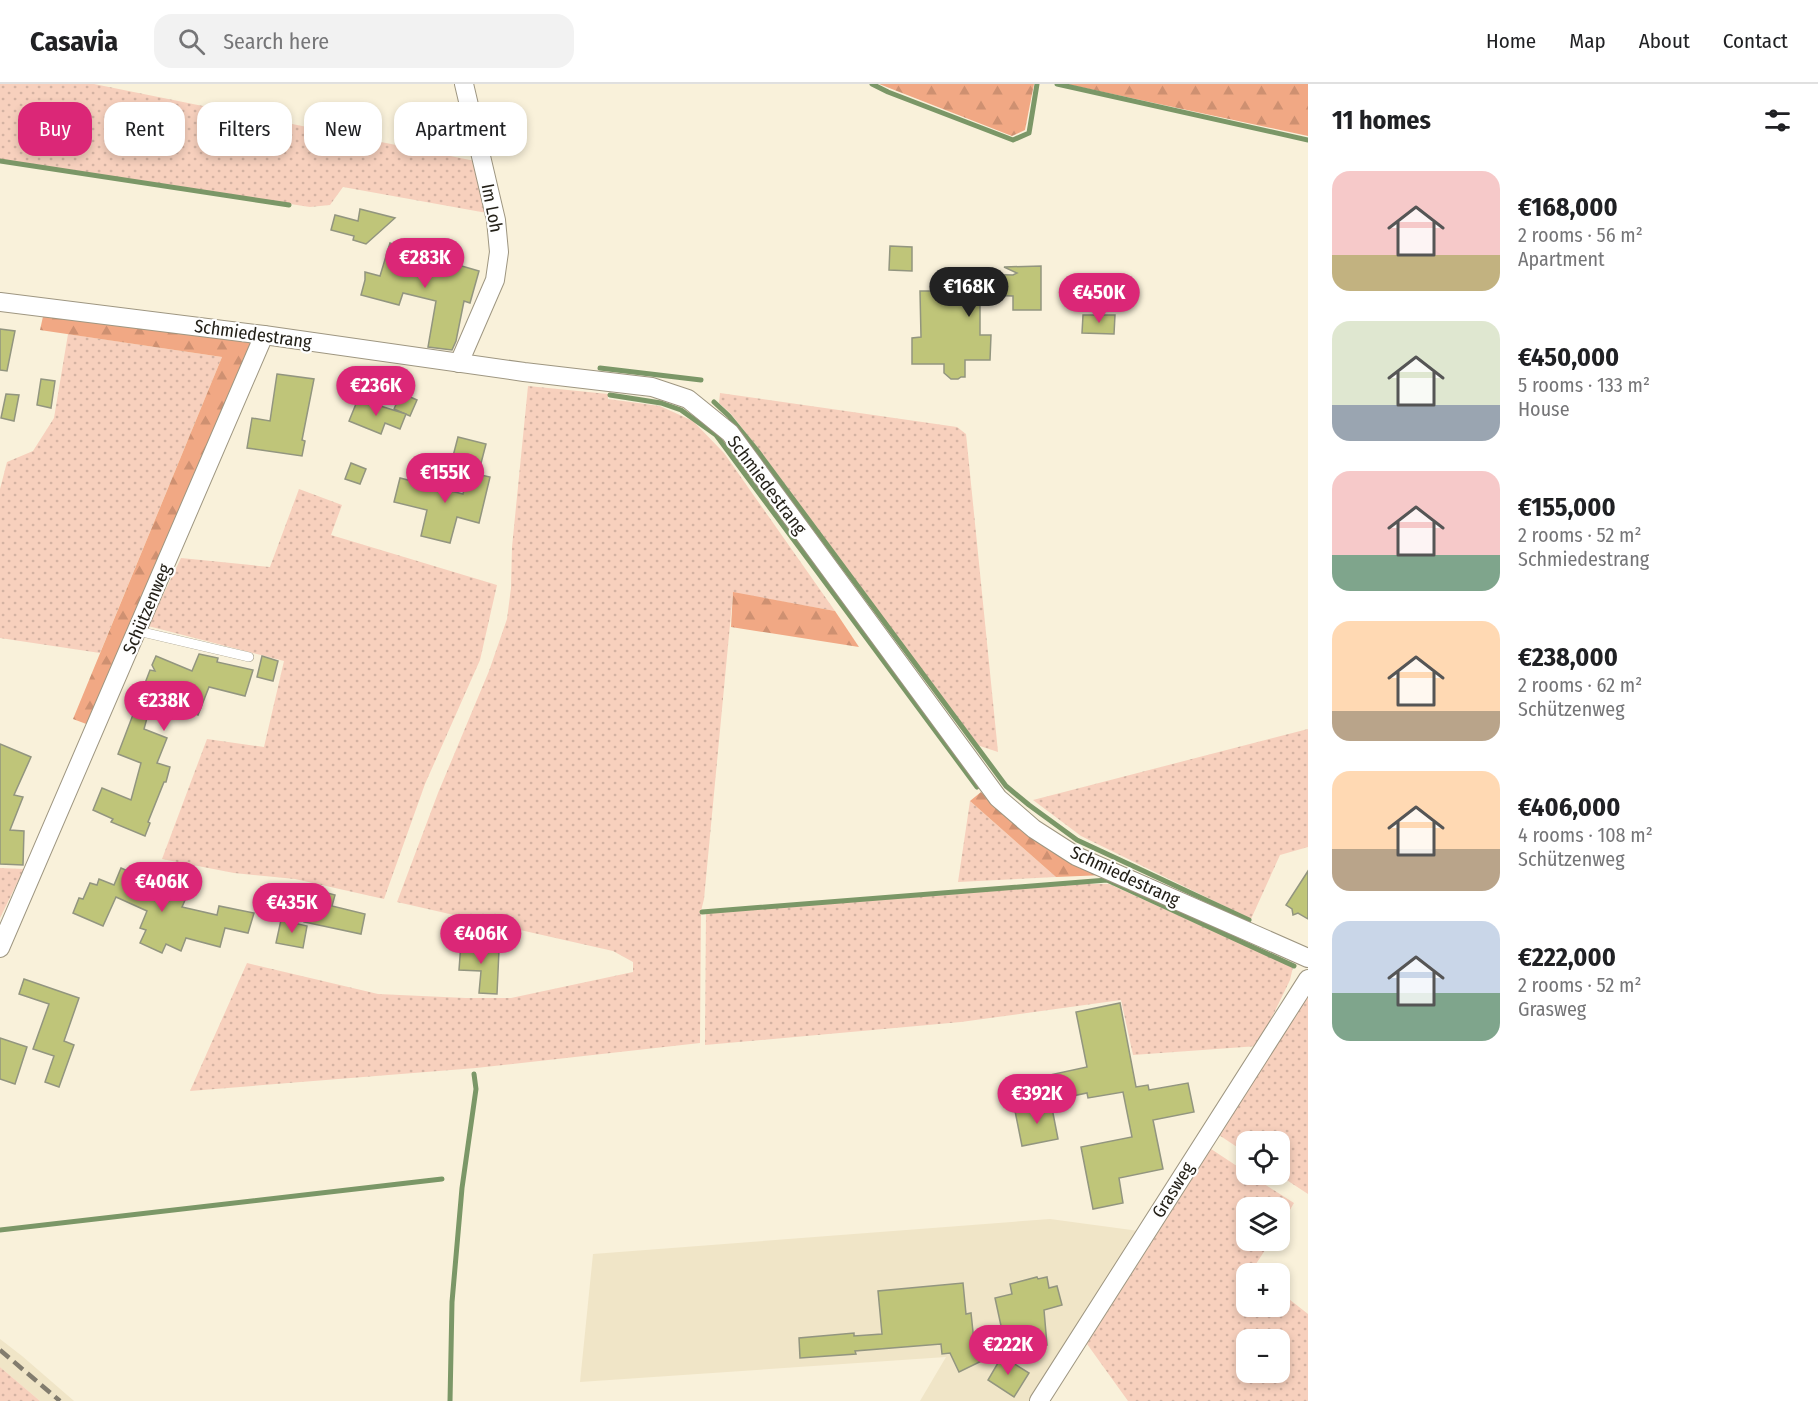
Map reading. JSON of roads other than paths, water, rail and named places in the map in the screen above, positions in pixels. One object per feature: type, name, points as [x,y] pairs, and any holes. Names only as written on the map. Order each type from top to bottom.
[{"type":"street","name":"Im Loh","points":[[459,363],[495,280],[499,252],[496,220],[464,84]]},
{"type":"street","name":"Schmiedestrang","points":[[0,302],[652,387],[688,399],[729,433],[998,798],[1034,829],[1076,856],[1308,958]]},
{"type":"street","name":"Schützenweg","points":[[0,948],[264,335]]},
{"type":"street","name":"Grasweg","points":[[1039,1401],[1308,979]]},
{"type":"lane","points":[[138,631],[249,657]]},
{"type":"waterway","points":[[872,84],[1013,140],[1029,133],[1037,84]]},
{"type":"waterway","points":[[1057,84],[1308,140]]},
{"type":"waterway","points":[[0,161],[289,205]]},
{"type":"waterway","points":[[600,368],[701,380]]},
{"type":"waterway","points":[[610,395],[661,403],[681,410],[716,435],[977,787]]},
{"type":"waterway","points":[[714,402],[729,416],[756,449],[1006,786],[1077,840],[1249,920]]},
{"type":"waterway","points":[[702,912],[1107,880],[1294,966]]},
{"type":"waterway","points":[[450,1401],[452,1302],[462,1188],[476,1089],[474,1074]]},
{"type":"waterway","points":[[0,1230],[442,1179]]},
{"type":"railway","points":[[0,1350],[60,1401]]}]
